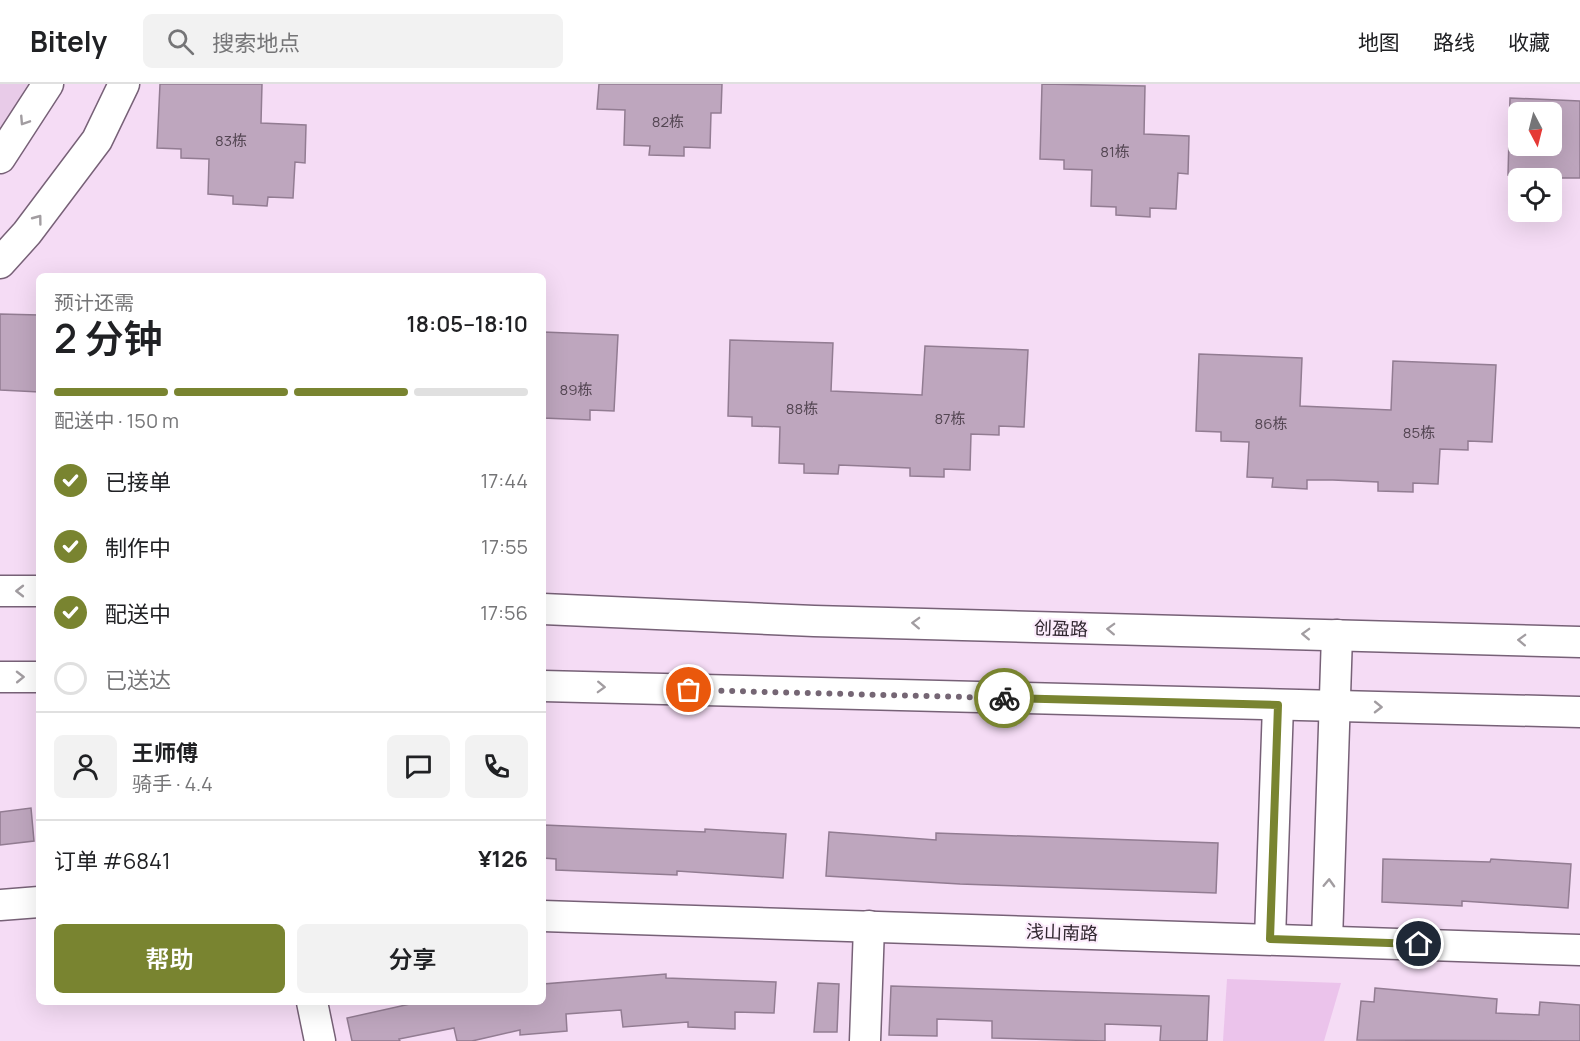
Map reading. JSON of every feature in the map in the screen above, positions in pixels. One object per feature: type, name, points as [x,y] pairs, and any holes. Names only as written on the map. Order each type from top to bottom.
[{"type":"street","points":[[0,158],[48,84]]},
{"type":"street","points":[[0,263],[27,233],[97,140],[124,84]]},
{"type":"street","points":[[0,591],[36,591]]},
{"type":"street","name":"创盈路","points":[[546,609],[814,621],[1580,642]]},
{"type":"street","points":[[1327,941],[1337,635]]},
{"type":"street","points":[[0,678],[36,677]]},
{"type":"street","points":[[546,686],[1580,712]]},
{"type":"street","points":[[1270,939],[1278,705]]},
{"type":"street","points":[[0,905],[36,902]]},
{"type":"street","name":"浅山南路","points":[[546,916],[1580,950]]},
{"type":"street","points":[[865,1041],[869,926]]},
{"type":"street","points":[[313,1005],[320,1041]]},
{"type":"shaded area","points":[[0,84],[28,84],[0,130]]},
{"type":"shaded area","points":[[1227,979],[1341,983],[1324,1041],[1223,1041]]},
{"type":"building","points":[[160,84],[262,84],[261,123],[306,125],[305,163],[295,162],[293,198],[268,197],[267,206],[233,204],[233,196],[208,194],[209,159],[181,158],[181,149],[157,148]]},
{"type":"building","points":[[599,84],[722,84],[721,113],[711,113],[710,148],[684,147],[684,156],[649,155],[650,146],[624,145],[625,110],[597,109]]},
{"type":"building","points":[[1042,84],[1145,86],[1144,134],[1189,136],[1188,174],[1178,173],[1176,209],[1150,208],[1150,217],[1116,215],[1116,207],[1091,206],[1092,170],[1064,169],[1064,160],[1040,159]]},
{"type":"building","points":[[1510,98],[1580,101],[1580,178],[1562,178],[1562,168],[1508,168],[1508,156],[1562,156],[1562,102],[1510,102]]},
{"type":"building","points":[[0,314],[36,315],[36,392],[0,390]]},
{"type":"building","points":[[546,332],[618,335],[614,411],[590,410],[590,420],[546,418]]},
{"type":"building","points":[[730,340],[833,343],[831,391],[922,395],[925,346],[1028,350],[1024,427],[999,426],[999,435],[971,434],[970,470],[944,469],[944,477],[910,476],[910,468],[839,465],[838,474],[804,473],[804,464],[779,463],[780,427],[752,426],[752,417],[728,416]]},
{"type":"building","points":[[1199,354],[1302,358],[1300,406],[1391,410],[1393,361],[1496,365],[1492,442],[1468,441],[1468,450],[1440,449],[1438,484],[1413,483],[1413,492],[1378,491],[1378,482],[1333,480],[1307,480],[1307,489],[1272,487],[1273,478],[1247,477],[1249,442],[1221,441],[1221,432],[1196,431]]},
{"type":"building","points":[[31,808],[34,841],[0,845],[0,812]]},
{"type":"building","points":[[546,825],[705,832],[705,829],[786,834],[783,878],[677,871],[677,875],[556,870],[556,859],[546,858]]},
{"type":"building","points":[[829,832],[936,840],[936,833],[1218,843],[1216,893],[960,884],[826,876]]},
{"type":"building","points":[[1383,859],[1490,862],[1491,859],[1571,864],[1568,908],[1462,901],[1462,906],[1382,902]]},
{"type":"building","points":[[666,974],[666,978],[776,982],[774,1013],[735,1012],[735,1029],[688,1027],[688,1022],[623,1027],[621,1010],[566,1014],[567,1031],[520,1035],[520,1030],[472,1041],[457,1041],[454,1028],[399,1039],[400,1041],[352,1041],[347,1018],[406,1005],[546,1005],[546,984]]},
{"type":"building","points":[[818,983],[839,984],[837,1032],[814,1032]]},
{"type":"building","points":[[891,986],[1209,996],[1207,1041],[1160,1041],[1161,1026],[1105,1024],[1105,1041],[992,1038],[992,1021],[937,1019],[937,1036],[889,1035]]},
{"type":"building","points":[[1375,988],[1497,999],[1496,1013],[1539,1015],[1540,1002],[1580,1005],[1580,1041],[1357,1040],[1361,1001],[1374,1002]]},
{"type":"way so far","points":[[689,690],[1004,698]]},
{"type":"route","points":[[1004,698],[1278,705],[1270,939],[1419,944]]}]
